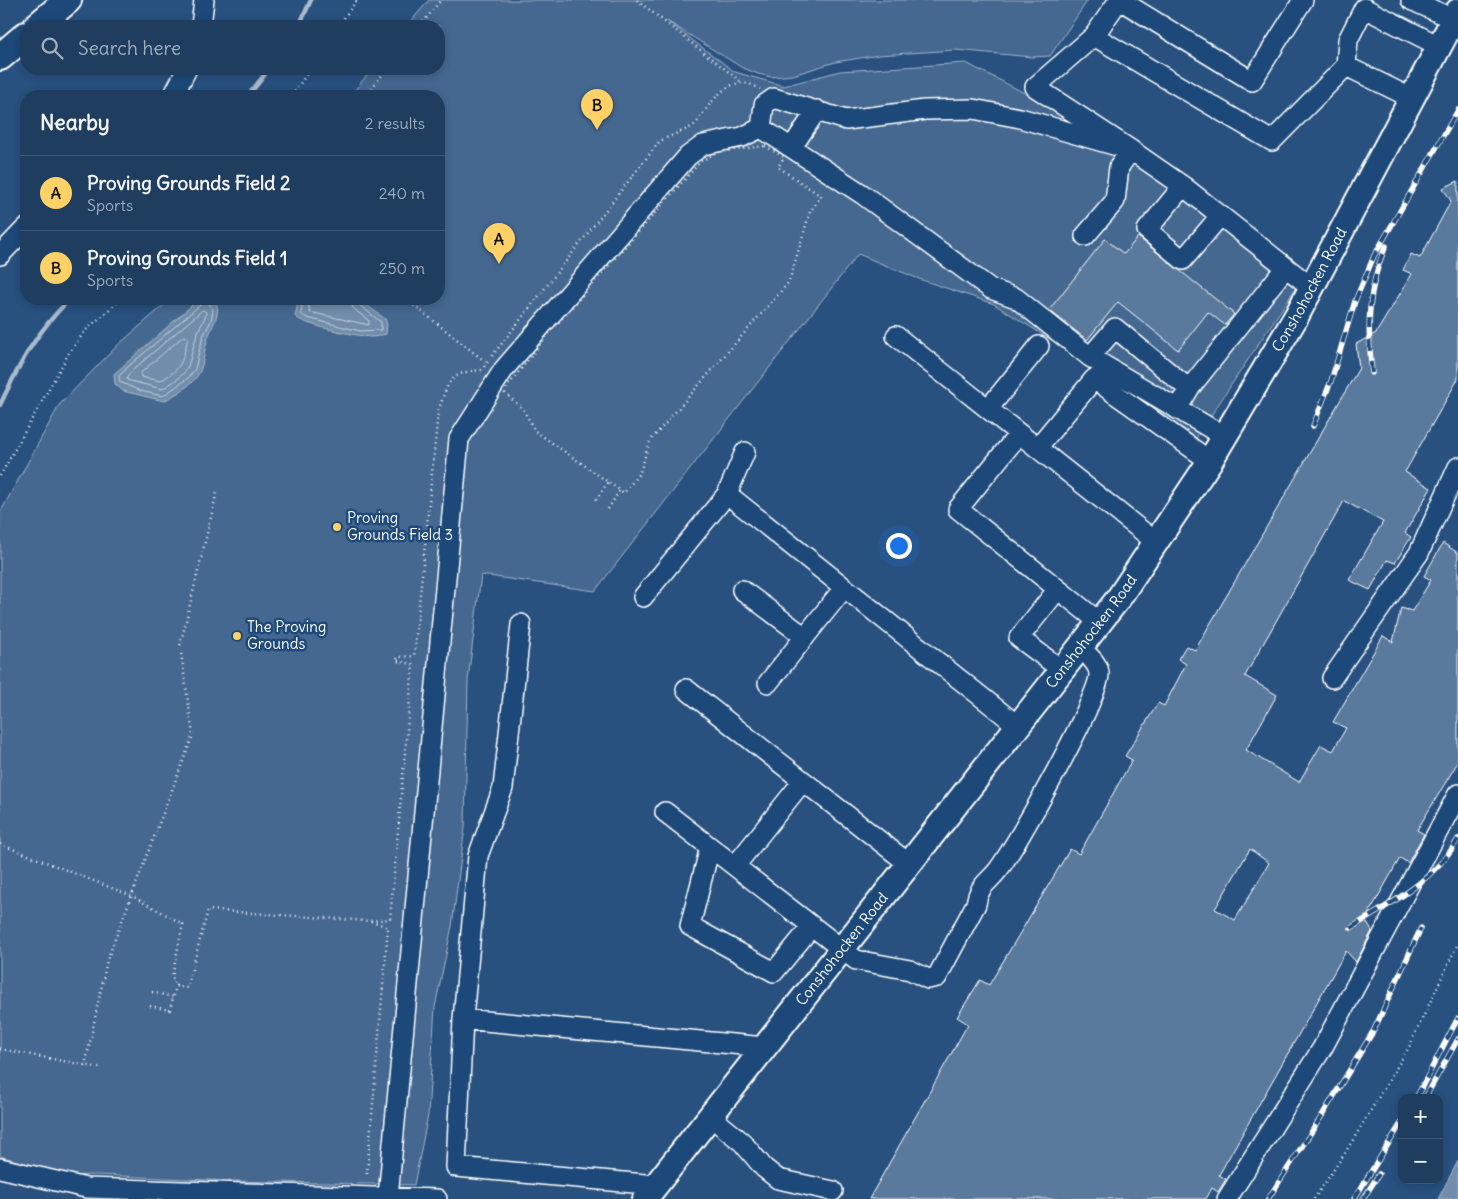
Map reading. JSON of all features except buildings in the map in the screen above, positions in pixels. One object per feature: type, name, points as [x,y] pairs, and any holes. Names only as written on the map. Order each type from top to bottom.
[{"type":"highway","points":[[44,20],[68,0]]},
{"type":"highway","points":[[0,57],[20,40]]},
{"type":"main road","name":"Conshohocken Road","points":[[651,1192],[712,1117],[1080,647],[1156,542],[1210,461],[1311,287],[1455,15]]},
{"type":"street","points":[[202,20],[204,0]]},
{"type":"street","points":[[1303,0],[1252,81],[1120,0],[1094,36],[1035,87],[1132,150],[1183,186],[1311,287]]},
{"type":"street","points":[[1411,0],[1455,15]]},
{"type":"street","points":[[1094,36],[1272,141],[1346,66],[1348,40],[1364,8],[1439,46]]},
{"type":"street","points":[[1346,66],[1411,98]]},
{"type":"street","points":[[176,90],[184,75]]},
{"type":"street","points":[[761,128],[764,104],[774,98],[846,120],[925,110],[973,109],[1020,118],[1132,150]]},
{"type":"street","points":[[792,147],[817,110]]},
{"type":"street","points":[[761,128],[862,194],[991,289],[1016,298],[1090,357],[1225,436]]},
{"type":"street","points":[[388,1197],[459,439],[504,369],[688,156],[703,145],[742,137],[761,128]]},
{"type":"street","points":[[1085,236],[1115,201],[1119,167],[1132,150]]},
{"type":"street","points":[[1183,186],[1147,230],[1183,260],[1220,216]]},
{"type":"street","points":[[0,255],[20,234]]},
{"type":"street","points":[[1177,409],[1189,390],[1286,267]]},
{"type":"street","points":[[1090,357],[1115,328],[1189,390]]},
{"type":"street","points":[[896,336],[1156,542]]},
{"type":"street","points":[[988,409],[1039,346]]},
{"type":"street","points":[[1038,448],[1094,378],[1210,461]]},
{"type":"street","points":[[1019,434],[958,509],[1099,622]]},
{"type":"street","points":[[644,598],[727,494],[745,452]]},
{"type":"street","points":[[1332,678],[1419,554],[1458,468]]},
{"type":"street","points":[[727,494],[1018,726]]},
{"type":"street","points":[[768,683],[844,588]]},
{"type":"street","points":[[1058,589],[1019,638],[1062,670]]},
{"type":"street","points":[[742,590],[804,637]]},
{"type":"street","points":[[521,624],[503,788],[478,856],[463,1019],[456,1167],[651,1192]]},
{"type":"street","points":[[665,812],[856,960],[910,970],[928,979],[937,976],[976,904],[978,891],[997,871],[1037,804],[1096,690],[1099,674],[1098,668],[1080,647]]},
{"type":"street","points":[[686,689],[909,864]]},
{"type":"street","points":[[735,866],[803,781]]},
{"type":"street","points":[[1227,1199],[1324,1047],[1458,794]]},
{"type":"street","points":[[710,847],[690,926],[774,972],[812,926]]},
{"type":"street","points":[[463,1019],[765,1047]]},
{"type":"street","points":[[712,1117],[742,1142],[764,1168],[778,1179],[833,1191]]},
{"type":"street","points":[[0,1168],[86,1188],[437,1199]]},
{"type":"path","points":[[342,20],[357,0]]},
{"type":"path","points":[[425,20],[441,0]]},
{"type":"path","points":[[637,0],[740,81],[752,84],[774,98]]},
{"type":"path","points":[[296,90],[306,75]]},
{"type":"path","points":[[370,90],[382,75]]},
{"type":"path","points":[[367,1174],[388,926],[438,412],[447,385],[462,371],[482,370],[659,142],[694,125],[714,98],[740,81]]},
{"type":"path","points":[[765,146],[784,157],[778,167],[821,196],[810,212],[790,282],[650,441],[640,472],[624,493],[608,482],[535,431],[522,409],[505,393],[507,386],[548,334],[701,161],[717,152],[765,146]]},
{"type":"path","points":[[584,237],[589,241]]},
{"type":"path","points":[[0,476],[69,353],[85,331],[115,305]]},
{"type":"path","points":[[414,305],[487,363]]},
{"type":"path","points":[[596,500],[608,482]]},
{"type":"path","points":[[608,508],[620,490]]},
{"type":"path","points":[[85,1066],[107,960],[193,735],[180,646],[217,492]]},
{"type":"path","points":[[413,664],[396,661],[398,657],[414,656]]},
{"type":"path","points":[[0,844],[132,896],[183,924],[172,977],[176,986],[170,1010],[150,1006]]},
{"type":"path","points":[[176,986],[187,988],[208,910],[369,921],[390,919]]},
{"type":"path","points":[[369,921],[388,926]]},
{"type":"path","points":[[1314,1199],[1345,1153],[1409,1047],[1458,943]]},
{"type":"path","points":[[152,992],[173,997]]},
{"type":"path","points":[[0,1049],[100,1068]]},
{"type":"shaded area","name":"The Proving Grounds","points":[[429,0],[1088,0],[1050,56],[1032,57],[955,50],[879,55],[835,62],[793,75],[771,77],[741,67],[667,21],[735,72],[784,86],[840,71],[966,63],[1062,112],[1307,271],[1196,438],[1121,384],[994,304],[919,279],[858,254],[595,591],[481,575],[468,680],[465,827],[452,926],[435,1007],[428,1115],[414,1185],[232,1181],[96,1175],[69,1176],[0,1156],[0,513],[60,404],[118,345],[164,305],[445,305],[445,90],[355,90],[367,75],[445,75],[445,20],[412,20]]},
{"type":"water","points":[[192,305],[216,305],[218,308],[217,314],[209,334],[201,368],[194,381],[184,389],[164,401],[123,391],[115,384],[114,374]]},
{"type":"water","points":[[298,305],[367,305],[385,319],[387,325],[386,334],[373,337],[330,330],[308,323],[295,316]]},
{"type":"water","points":[[1458,1161],[1458,1199],[1438,1199]]},
{"type":"waterway","points":[[302,20],[311,0]]},
{"type":"waterway","points":[[253,90],[264,75]]},
{"type":"waterway","points":[[0,405],[38,336],[64,305]]},
{"type":"railway","points":[[1313,426],[1331,381],[1355,301],[1374,256],[1458,110]]},
{"type":"railway","points":[[1372,373],[1369,340],[1370,308],[1375,277],[1386,246]]},
{"type":"railway","points":[[1351,928],[1424,879],[1437,867],[1458,839]]},
{"type":"railway","points":[[1268,1199],[1374,1030],[1421,928]]},
{"type":"railway","points":[[1418,1094],[1458,1018]]},
{"type":"railway","points":[[1427,1094],[1458,1039]]},
{"type":"railway","points":[[1354,1199],[1398,1128]]},
{"type":"railway","points":[[1363,1199],[1379,1174]]},
{"type":"place","name":"Proving Grounds Field 1","points":[[597,130]]},
{"type":"place","name":"Proving Grounds Field 2","points":[[499,264]]},
{"type":"place","name":"Proving Grounds Field 3","points":[[337,527]]},
{"type":"place","name":"The Proving Grounds","points":[[237,636]]}]
